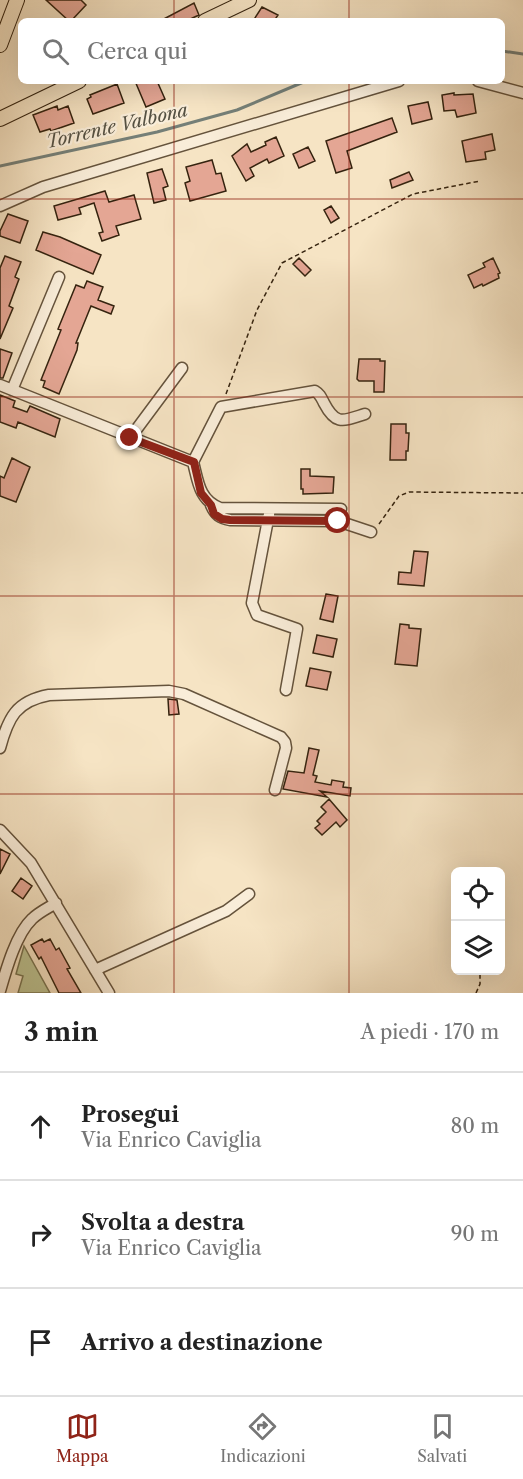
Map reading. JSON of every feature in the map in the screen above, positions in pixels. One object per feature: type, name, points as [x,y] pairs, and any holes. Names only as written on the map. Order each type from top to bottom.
[{"type":"main road","points":[[0,45],[17,0]]},
{"type":"main road","points":[[211,18],[249,0]]},
{"type":"main road","points":[[4,115],[72,84]]},
{"type":"street","points":[[0,206],[43,187],[389,84]]},
{"type":"street","points":[[489,84],[523,93]]},
{"type":"street","points":[[12,390],[59,277]]},
{"type":"street","points":[[130,438],[182,368]]},
{"type":"street","points":[[0,385],[194,462]]},
{"type":"street","points":[[365,414],[342,421],[337,420],[332,416],[321,395],[315,391],[221,407],[194,462],[201,493],[211,505],[214,514],[222,519],[338,521],[375,529]]},
{"type":"street","points":[[211,505],[219,508],[341,509]]},
{"type":"street","points":[[270,509],[252,603],[257,615],[297,629],[286,690]]},
{"type":"street","points":[[0,748],[11,718],[19,707],[35,698],[49,695],[169,691],[184,694],[281,737],[286,748],[275,790]]},
{"type":"street","points":[[0,830],[31,864],[109,993]]},
{"type":"street","points":[[95,970],[226,911],[249,894]]},
{"type":"street","points":[[0,991],[5,972],[26,925],[56,903]]},
{"type":"path","points":[[221,407],[257,310],[282,263],[413,194],[480,181]]},
{"type":"path","points":[[375,529],[399,496],[409,492],[523,493]]},
{"type":"path","points":[[476,993],[480,984],[480,975]]},
{"type":"green space","points":[[24,946],[50,993],[18,993],[23,976],[16,974]]},
{"type":"building","points":[[46,0],[81,0],[86,5],[74,18],[66,18]]},
{"type":"building","points":[[194,3],[199,15],[192,18],[166,18]]},
{"type":"building","points":[[262,7],[278,15],[276,18],[255,18]]},
{"type":"building","points":[[117,84],[124,103],[93,114],[87,99],[91,97],[90,95]]},
{"type":"building","points":[[136,84],[158,84],[165,99],[146,107]]},
{"type":"building","points":[[454,93],[454,95],[473,94],[476,113],[457,117],[455,110],[444,111],[442,95]]},
{"type":"building","points":[[428,102],[432,119],[412,124],[408,106]]},
{"type":"building","points":[[57,106],[58,110],[68,106],[74,123],[51,131],[50,129],[40,132],[33,115]]},
{"type":"building","points":[[392,118],[397,132],[347,151],[352,168],[336,173],[326,141]]},
{"type":"building","points":[[492,134],[495,150],[485,152],[486,159],[466,162],[462,141]]},
{"type":"building","points":[[276,137],[284,156],[269,163],[267,159],[250,168],[254,176],[246,181],[232,156],[247,144],[251,152]]},
{"type":"building","points":[[308,147],[315,161],[299,168],[293,154]]},
{"type":"building","points":[[212,160],[216,174],[221,173],[226,191],[190,201],[185,183],[190,181],[186,167]]},
{"type":"building","points":[[162,169],[168,186],[163,188],[166,200],[154,203],[147,173]]},
{"type":"building","points":[[409,172],[413,180],[392,188],[390,180]]},
{"type":"building","points":[[105,191],[109,202],[134,195],[141,219],[116,226],[119,235],[102,241],[99,233],[103,232],[94,203],[79,208],[81,214],[58,220],[54,206]]},
{"type":"building","points":[[331,206],[339,218],[331,223],[324,210]]},
{"type":"building","points":[[8,214],[28,221],[20,243],[0,236]]},
{"type":"building","points":[[43,232],[101,255],[93,274],[36,250]]},
{"type":"building","points":[[5,256],[21,262],[15,277],[19,279],[9,306],[13,308],[0,339],[0,268]]},
{"type":"building","points":[[299,258],[311,270],[305,276],[293,264]]},
{"type":"building","points":[[493,258],[500,273],[499,278],[474,288],[468,275],[485,267],[483,263]]},
{"type":"building","points":[[87,281],[103,287],[98,300],[114,306],[111,314],[91,306],[76,343],[78,343],[77,350],[59,394],[43,387],[45,381],[41,380],[76,285],[84,288]]},
{"type":"building","points":[[0,349],[12,353],[3,378],[0,378]]},
{"type":"building","points":[[359,359],[385,361],[384,392],[374,392],[374,381],[357,379]]},
{"type":"building","points":[[0,395],[15,401],[13,407],[27,412],[30,406],[60,419],[55,437],[18,422],[16,428],[0,422]]},
{"type":"building","points":[[391,424],[406,424],[406,433],[409,433],[406,460],[390,460]]},
{"type":"building","points":[[12,458],[30,467],[16,502],[0,496],[0,476],[4,478]]},
{"type":"building","points":[[301,469],[310,469],[310,476],[334,477],[333,493],[303,494]]},
{"type":"building","points":[[414,551],[428,552],[424,586],[398,584],[399,572],[411,573]]},
{"type":"building","points":[[326,594],[338,596],[333,622],[320,619]]},
{"type":"building","points":[[400,624],[409,625],[409,628],[421,629],[417,666],[395,664]]},
{"type":"building","points":[[317,635],[337,639],[333,657],[313,653]]},
{"type":"building","points":[[310,668],[331,672],[327,690],[306,686]]},
{"type":"building","points":[[168,699],[177,700],[179,714],[169,715]]},
{"type":"building","points":[[309,748],[319,750],[313,775],[317,776],[315,782],[331,785],[332,780],[344,782],[343,787],[351,788],[350,796],[320,791],[327,797],[283,789],[288,771],[304,773]]},
{"type":"building","points":[[329,799],[347,820],[340,827],[336,822],[322,835],[315,828],[320,824],[317,821],[326,812],[321,807]]},
{"type":"building","points":[[0,849],[10,854],[0,874]]},
{"type":"building","points":[[21,878],[32,886],[23,899],[12,891]]},
{"type":"building","points":[[42,939],[44,942],[50,939],[56,950],[59,948],[70,968],[67,969],[81,993],[59,993],[41,957],[39,959],[31,945]]},
{"type":"waterway","name":"Torrente Valbona","points":[[505,51],[523,54]]},
{"type":"waterway","name":"Torrente Valbona","points":[[0,166],[157,132],[237,110],[299,84]]},
{"type":"route","points":[[130,438],[194,462],[201,493],[211,505],[214,514],[222,519],[338,521]]}]
